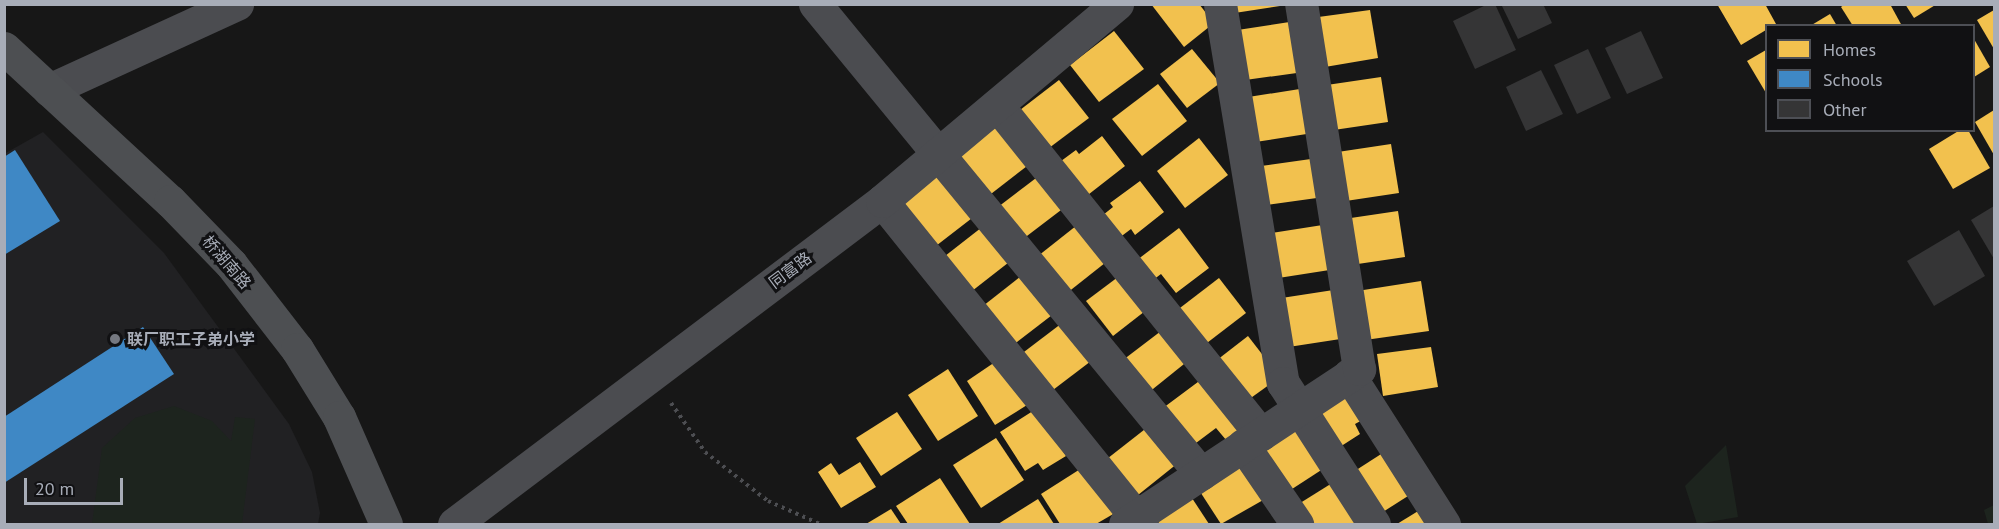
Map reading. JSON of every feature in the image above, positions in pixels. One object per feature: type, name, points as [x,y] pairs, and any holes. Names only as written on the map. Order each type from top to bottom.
[{"type":"main road","name":"桥湖南路","points":[[4,48],[170,201],[223,256],[297,349],[339,417],[386,525]]},
{"type":"street","points":[[49,90],[237,4]]},
{"type":"street","points":[[815,4],[1201,474]]},
{"type":"street","name":"同富路","points":[[454,525],[882,201],[1117,4]]},
{"type":"street","points":[[1220,4],[1282,383],[1374,525]]},
{"type":"street","points":[[882,201],[1134,522],[1201,474],[1359,369],[1301,4]]},
{"type":"street","points":[[997,105],[1252,440],[1297,525]]},
{"type":"street","points":[[1349,375],[1444,525]]},
{"type":"path","points":[[652,375],[705,452],[768,501],[820,525]]},
{"type":"shaded area","name":"联厂职工子弟小学","points":[[43,132],[164,253],[289,424],[312,472],[320,513],[318,524],[5,524],[4,154]]},
{"type":"shaded area","points":[[174,406],[212,421],[231,441],[235,417],[255,419],[242,524],[92,524],[102,448],[135,418]]},
{"type":"shaded area","points":[[1726,445],[1738,517],[1697,524],[1685,486]]},
{"type":"shaded area","points":[[1994,505],[1994,524],[1988,524],[1984,510]]},
{"type":"building: Homes","points":[[1151,4],[1199,4],[1214,23],[1184,47]]},
{"type":"building: Homes","points":[[1227,4],[1280,4],[1280,6],[1228,14]]},
{"type":"building: Homes","points":[[1717,4],[1765,4],[1776,24],[1765,24],[1765,31],[1741,45]]},
{"type":"building: Homes","points":[[1845,4],[1890,4],[1901,24],[1852,24],[1841,7]]},
{"type":"building: Homes","points":[[1905,4],[1937,4],[1914,18]]},
{"type":"building: Homes","points":[[1370,10],[1378,58],[1319,68],[1311,18]]},
{"type":"building: Homes","points":[[1994,10],[1994,49],[1977,20]]},
{"type":"building: Homes","points":[[1830,14],[1836,24],[1813,24]]},
{"type":"building: Homes","points":[[1296,21],[1304,72],[1238,81],[1231,31]]},
{"type":"building: Homes","points":[[1114,31],[1144,69],[1099,102],[1070,65]]},
{"type":"building: Homes","points":[[1975,41],[1990,67],[1975,76]]},
{"type":"building: Homes","points":[[1192,49],[1220,83],[1187,108],[1160,74]]},
{"type":"building: Homes","points":[[1765,51],[1765,91],[1747,61]]},
{"type":"building: Homes","points":[[1381,77],[1388,122],[1327,131],[1320,86]]},
{"type":"building: Homes","points":[[1059,80],[1089,118],[1049,148],[1020,110]]},
{"type":"building: Homes","points":[[1158,84],[1187,121],[1142,156],[1112,119]]},
{"type":"building: Homes","points":[[1306,88],[1313,133],[1249,143],[1242,98]]},
{"type":"building: Homes","points":[[1994,110],[1994,155],[1975,122]]},
{"type":"building: Homes","points":[[1000,124],[1031,163],[987,197],[956,158]]},
{"type":"building: Homes","points":[[1957,132],[1969,132],[1990,168],[1953,189],[1929,149]]},
{"type":"building: Homes","points":[[1102,136],[1125,166],[1084,198],[1057,164],[1076,150],[1079,154]]},
{"type":"building: Homes","points":[[1199,138],[1228,175],[1185,208],[1157,171]]},
{"type":"building: Homes","points":[[1391,144],[1399,193],[1339,202],[1331,153]]},
{"type":"building: Homes","points":[[1318,158],[1324,197],[1260,206],[1254,167]]},
{"type":"building: Homes","points":[[940,170],[976,215],[932,249],[896,203]]},
{"type":"building: Homes","points":[[1040,175],[1065,207],[1023,239],[998,207]]},
{"type":"building: Homes","points":[[1140,181],[1164,212],[1135,235],[1131,229],[1115,241],[1098,219],[1113,207],[1110,203]]},
{"type":"building: Homes","points":[[1398,211],[1405,257],[1351,265],[1344,219]]},
{"type":"building: Homes","points":[[1081,222],[1110,259],[1067,293],[1038,256]]},
{"type":"building: Homes","points":[[986,224],[1013,259],[972,291],[945,256]]},
{"type":"building: Homes","points":[[1329,224],[1336,269],[1272,279],[1265,234]]},
{"type":"building: Homes","points":[[1179,228],[1209,268],[1176,293],[1161,274],[1153,280],[1137,260]]},
{"type":"building: Homes","points":[[1025,273],[1056,312],[1013,345],[983,306]]},
{"type":"building: Homes","points":[[1122,274],[1149,308],[1113,336],[1086,301]]},
{"type":"building: Homes","points":[[1219,278],[1246,313],[1203,346],[1176,311]]},
{"type":"building: Homes","points":[[1421,281],[1429,331],[1365,340],[1357,291]]},
{"type":"building: Homes","points":[[1340,289],[1347,338],[1282,348],[1275,299]]},
{"type":"building: Homes","points":[[1066,320],[1095,358],[1049,393],[1020,355]]},
{"type":"building: Homes","points":[[1165,328],[1189,360],[1148,393],[1123,360]]},
{"type":"building: Homes","points":[[1248,336],[1272,367],[1273,382],[1248,400],[1217,360]]},
{"type":"building: Homes","points":[[1431,347],[1438,387],[1383,396],[1377,354]]},
{"type":"building: Homes","points":[[998,360],[1027,405],[995,425],[967,381]]},
{"type":"building: Homes","points":[[948,369],[978,416],[938,441],[908,395]]},
{"type":"building: Homes","points":[[1206,376],[1251,433],[1232,447],[1216,428],[1188,449],[1159,411]]},
{"type":"building: Homes","points":[[1347,388],[1366,418],[1355,424],[1360,434],[1332,452],[1307,414]]},
{"type":"building: Homes","points":[[1036,409],[1066,456],[1043,470],[1038,463],[1025,471],[1000,432]]},
{"type":"building: Homes","points":[[897,412],[922,449],[881,476],[856,438]]},
{"type":"building: Homes","points":[[1300,421],[1329,465],[1289,491],[1260,447]]},
{"type":"building: Homes","points":[[1149,426],[1178,463],[1133,499],[1103,462]]},
{"type":"building: Homes","points":[[996,438],[1024,480],[981,508],[953,465]]},
{"type":"building: Homes","points":[[1392,447],[1419,489],[1375,517],[1347,476]]},
{"type":"building: Homes","points":[[1240,460],[1265,499],[1221,524],[1197,487]]},
{"type":"building: Homes","points":[[860,462],[876,487],[841,508],[818,472],[831,463],[839,475]]},
{"type":"building: Homes","points":[[1085,466],[1115,513],[1096,524],[1060,524],[1041,494]]},
{"type":"building: Homes","points":[[940,478],[970,524],[908,524],[896,506]]},
{"type":"building: Homes","points":[[1337,480],[1363,524],[1309,524],[1297,505]]},
{"type":"building: Homes","points":[[1188,492],[1209,524],[1157,524],[1151,515]]},
{"type":"building: Homes","points":[[1038,499],[1054,524],[998,524]]},
{"type":"building: Homes","points":[[1428,505],[1440,524],[1397,524]]},
{"type":"building: Homes","points":[[891,509],[901,524],[866,524]]},
{"type":"building: Schools","points":[[15,150],[60,221],[4,255],[4,157]]},
{"type":"building: Schools","points":[[143,327],[174,374],[4,483],[4,417]]},
{"type":"building: Other","points":[[1488,4],[1495,4],[1516,50],[1475,69],[1453,21]]},
{"type":"building: Other","points":[[1501,4],[1543,4],[1552,23],[1518,39]]},
{"type":"building: Other","points":[[1641,31],[1663,78],[1627,94],[1605,48]]},
{"type":"building: Other","points":[[1588,49],[1611,98],[1577,114],[1554,65]]},
{"type":"building: Other","points":[[1541,70],[1563,114],[1526,131],[1506,87]]},
{"type":"building: Other","points":[[1994,206],[1994,259],[1971,220]]},
{"type":"building: Other","points":[[1959,230],[1985,276],[1934,306],[1907,261]]},
{"type":"place","name":"联厂职工子弟小学","points":[[115,339]]}]
